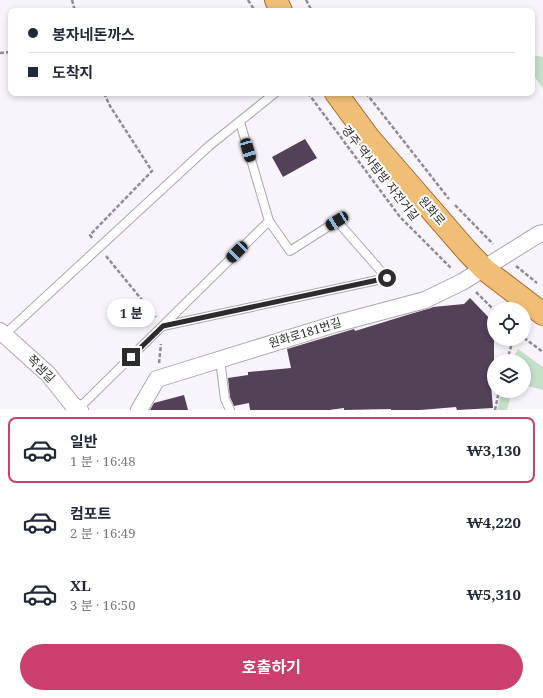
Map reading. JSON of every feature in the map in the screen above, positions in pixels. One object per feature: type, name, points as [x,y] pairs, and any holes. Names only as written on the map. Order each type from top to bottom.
[{"type":"main road","name":"원화로","points":[[338,96],[369,138],[467,251],[484,269],[543,314]]},
{"type":"street","name":"원화로181번길","points":[[139,410],[157,379],[335,324],[425,300],[464,281],[539,234],[543,233]]},
{"type":"street","name":"쪽샘길","points":[[1,335],[48,374],[78,410]]},
{"type":"lane","points":[[1,335],[209,146],[271,96]]},
{"type":"lane","points":[[163,326],[387,278],[337,221],[290,251],[269,221],[240,122]]},
{"type":"lane","points":[[78,410],[269,221]]},
{"type":"lane","points":[[220,360],[225,399],[230,410]]},
{"type":"path","name":"경주 역사탐방 자전거길","points":[[310,96],[400,218],[487,303]]},
{"type":"path","points":[[368,96],[452,203],[505,256],[538,284]]},
{"type":"path","points":[[531,343],[543,352]]},
{"type":"path","points":[[495,410],[498,398]]},
{"type":"green space","points":[[535,56],[543,57],[543,89],[535,77]]},
{"type":"green space","points":[[518,349],[525,354],[515,354]]},
{"type":"green space","points":[[531,358],[543,367],[543,390],[531,387]]},
{"type":"green space","points":[[500,398],[510,398],[507,410],[497,410]]},
{"type":"building","points":[[305,139],[317,158],[283,177],[272,157]]},
{"type":"building","points":[[470,298],[487,316],[487,346],[494,346],[494,354],[487,354],[487,398],[492,398],[493,408],[457,410],[456,407],[420,410],[344,410],[344,408],[329,410],[250,410],[249,403],[234,406],[230,397],[228,378],[248,375],[248,372],[291,368],[287,349],[354,329],[355,331],[433,307],[464,304]]},
{"type":"building","points":[[184,395],[188,410],[150,410],[154,403]]},
{"type":"route","points":[[131,357],[163,326],[387,278]]}]
